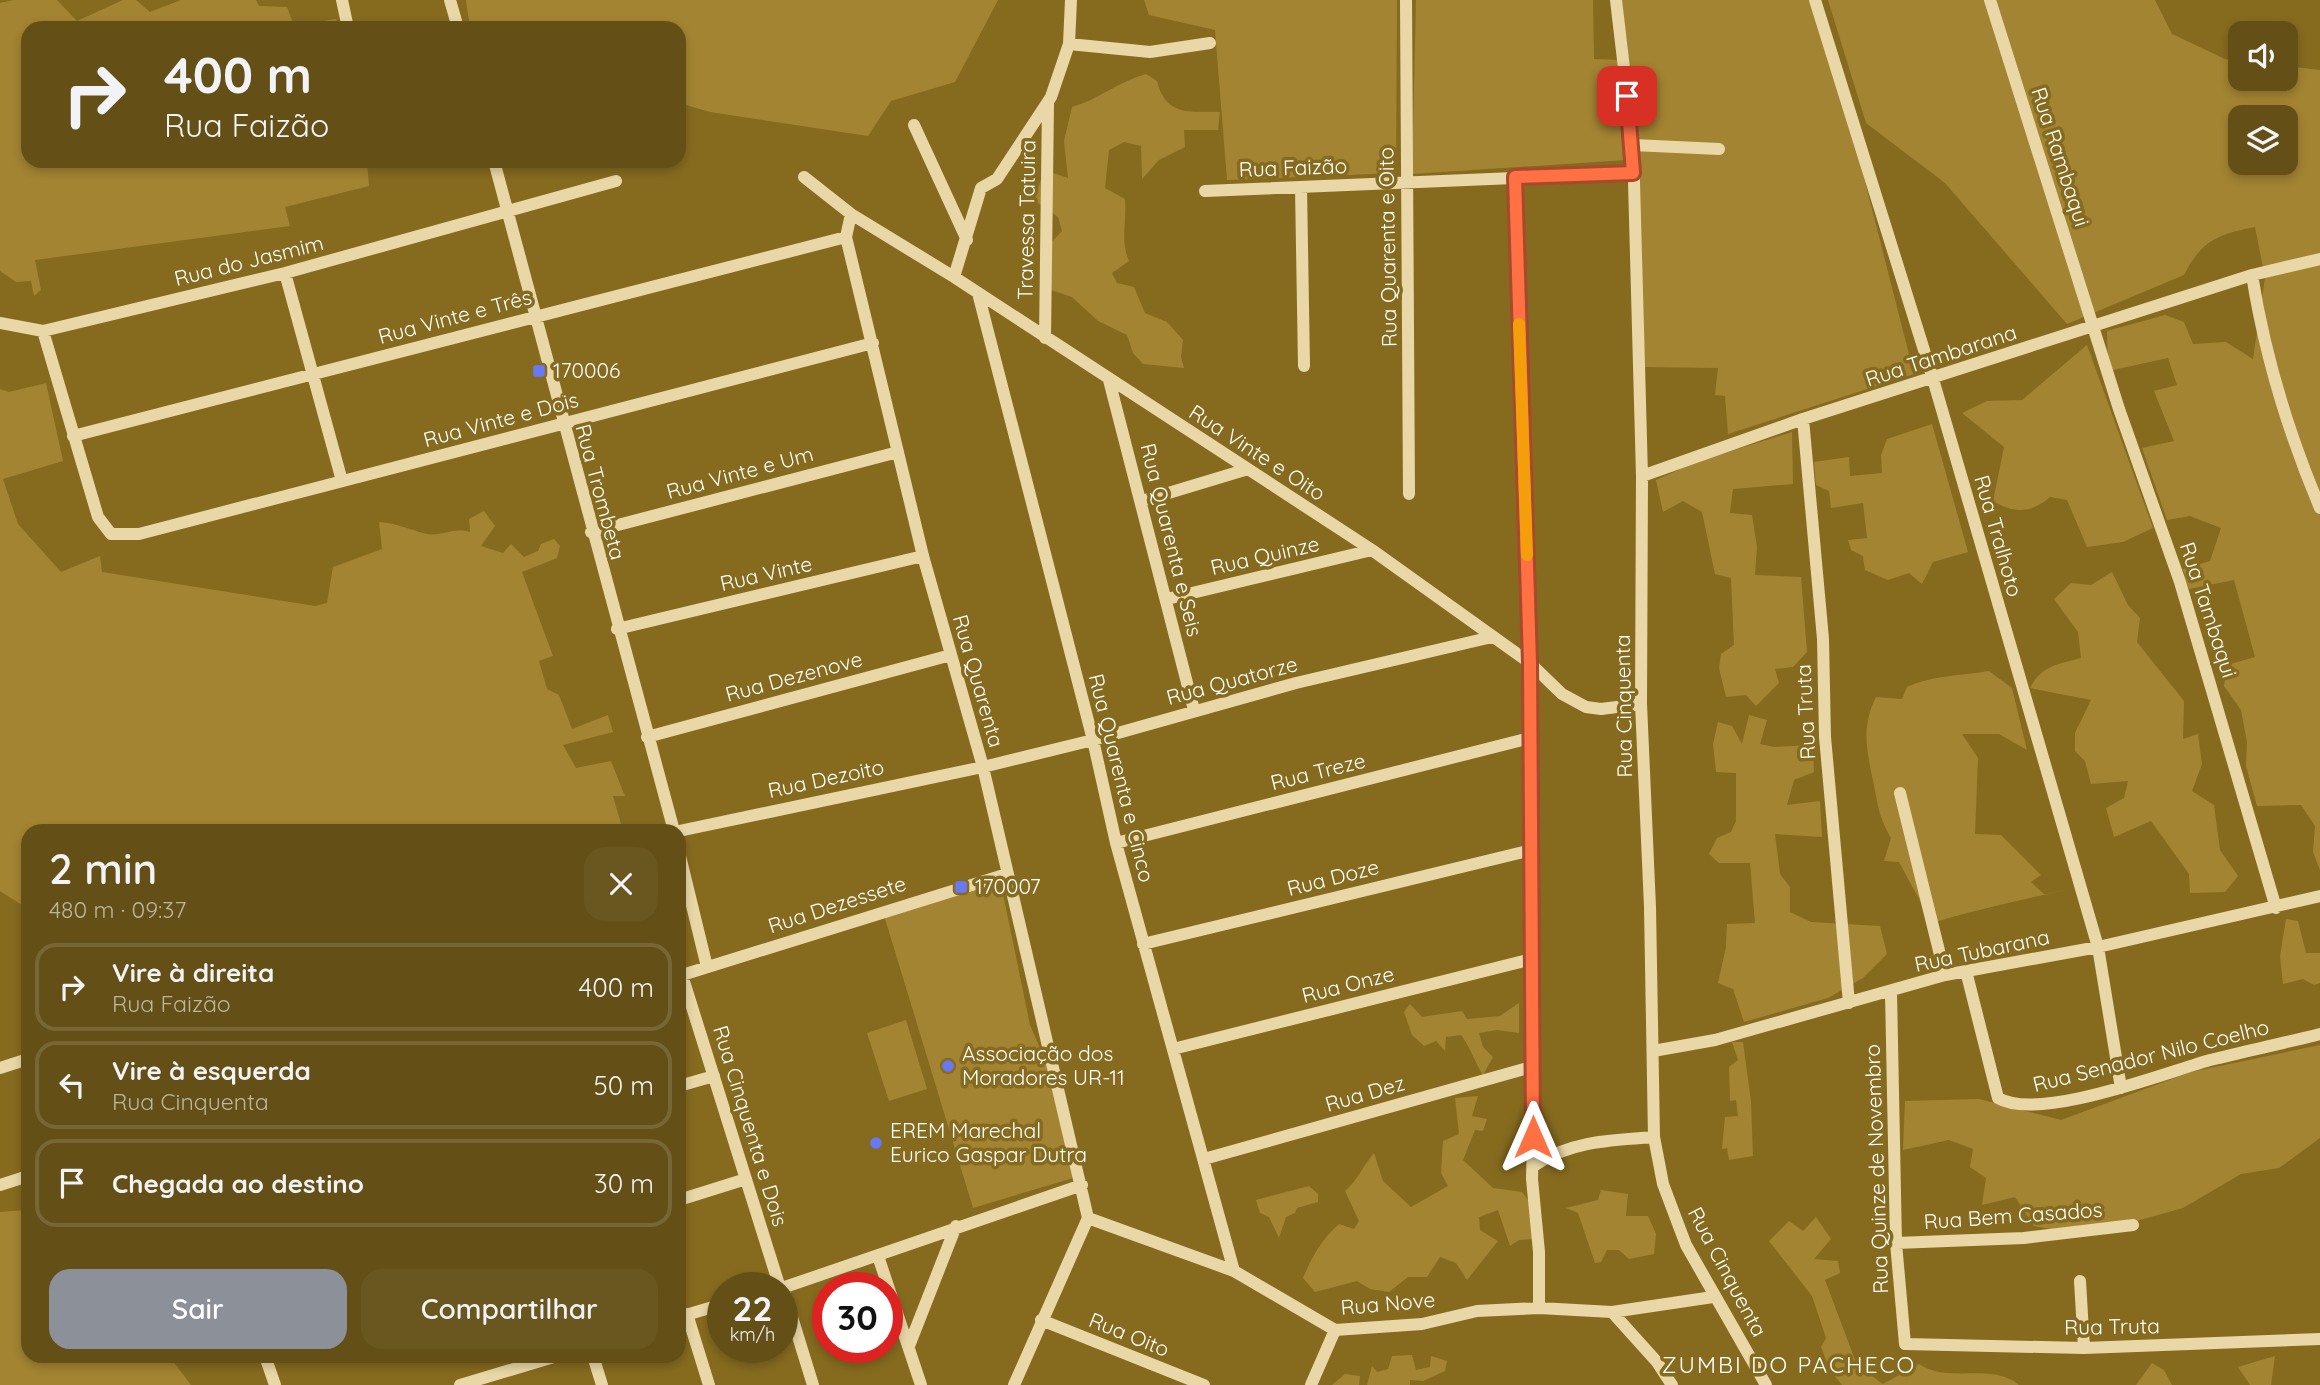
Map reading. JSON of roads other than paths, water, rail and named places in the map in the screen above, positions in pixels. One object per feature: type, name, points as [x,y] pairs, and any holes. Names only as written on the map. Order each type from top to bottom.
[{"type":"street","points":[[342,0],[346,21]]},
{"type":"street","points":[[450,0],[456,21]]},
{"type":"street","points":[[954,277],[981,188],[997,178],[1048,103],[1062,70],[1069,44],[1071,0]]},
{"type":"street","name":"Rua Quarenta e Oito","points":[[1406,0],[1409,494]]},
{"type":"street","name":"Rua Cinquenta","points":[[1616,0],[1633,145],[1642,476],[1641,704],[1650,907],[1654,1137],[1671,1209],[1686,1245],[1713,1297],[1766,1385]]},
{"type":"street","name":"Rua Tralhoto","points":[[1815,0],[1933,379],[2098,947],[2121,1088]]},
{"type":"street","name":"Rua Rambaqui","points":[[1990,0],[2095,326]]},
{"type":"street","points":[[1069,44],[1150,52],[1210,43]]},
{"type":"street","name":"Travessa Tatuira","points":[[1045,338],[1048,103]]},
{"type":"street","points":[[914,125],[967,240]]},
{"type":"street","points":[[1633,145],[1719,149]]},
{"type":"street","name":"Rua Trombeta","points":[[496,168],[617,629],[674,824]]},
{"type":"street","name":"Rua Faizão","points":[[1205,191],[1633,173]]},
{"type":"street","points":[[804,177],[851,214]]},
{"type":"street","points":[[1515,177],[1530,663],[1535,1066],[1535,1165],[1532,1179],[1539,1252],[1539,1308]]},
{"type":"street","name":"Rua do Jasmim","points":[[0,323],[43,331],[285,273],[616,181]]},
{"type":"street","points":[[1301,187],[1304,366]]},
{"type":"street","name":"Rua Vinte e Oito","points":[[851,214],[978,292],[1372,550],[1530,663],[1562,694],[1586,707],[1601,709],[1641,704]]},
{"type":"street","name":"Rua Quarenta","points":[[851,214],[846,237],[923,556],[983,767],[1088,1218]]},
{"type":"street","name":"Rua Vinte e Três","points":[[73,436],[846,237]]},
{"type":"street","name":"Rua Tambarana","points":[[1642,476],[1803,419],[2252,275],[2320,259]]},
{"type":"street","points":[[285,273],[342,481]]},
{"type":"street","points":[[2252,275],[2262,336],[2280,403],[2320,508]]},
{"type":"street","name":"Rua Quarenta e Cinco","points":[[978,292],[1093,740],[1116,844],[1234,1271]]},
{"type":"street","name":"Rua Tambaqui","points":[[2095,326],[2119,409],[2208,672],[2276,908]]},
{"type":"street","name":"Rua Vinte e Dois","points":[[43,331],[98,517],[111,534],[139,534],[873,343]]},
{"type":"street","name":"Rua Quarenta e Seis","points":[[1109,380],[1194,710]]},
{"type":"street","name":"Rua Truta","points":[[1803,419],[1822,639],[1825,737],[1849,1003]]},
{"type":"street","name":"Rua Vinte e Um","points":[[592,532],[898,452]]},
{"type":"street","points":[[1142,501],[1248,469]]},
{"type":"street","name":"Rua Quinze","points":[[1167,599],[1372,550]]},
{"type":"street","name":"Rua Vinte","points":[[617,629],[923,556]]},
{"type":"street","name":"Rua Quatorze","points":[[983,767],[1093,740],[1194,710],[1492,637]]},
{"type":"street","name":"Rua Dezenove","points":[[647,737],[951,655]]},
{"type":"street","name":"Rua Treze","points":[[1116,844],[1530,738]]},
{"type":"street","name":"Rua Dezoito","points":[[686,829],[983,767]]},
{"type":"street","points":[[1900,793],[1945,975]]},
{"type":"street","name":"Rua Doze","points":[[1143,944],[1532,850]]},
{"type":"street","name":"Rua Dezessete","points":[[686,974],[1007,874]]},
{"type":"street","points":[[686,881],[707,967]]},
{"type":"street","name":"Rua Tubarana","points":[[1653,1051],[1715,1040],[1945,975],[2098,947],[2320,896]]},
{"type":"street","name":"Rua Onze","points":[[1173,1049],[1532,959]]},
{"type":"street","name":"Rua Senador Nilo Coelho","points":[[1966,971],[1998,1098],[2020,1106],[2034,1106],[2121,1088],[2210,1060],[2320,1034]]},
{"type":"street","name":"Rua Cinquenta e Dois","points":[[686,991],[777,1272]]},
{"type":"street","name":"Rua Quinze de Novembro","points":[[1891,992],[1896,1243],[1905,1344]]},
{"type":"street","points":[[0,1068],[21,1061]]},
{"type":"street","name":"Rua Dez","points":[[1204,1159],[1535,1066]]},
{"type":"street","points":[[686,1084],[714,1076]]},
{"type":"street","points":[[1535,1165],[1548,1156],[1593,1141],[1654,1137]]},
{"type":"street","points":[[0,1185],[21,1178]]},
{"type":"street","points":[[686,1198],[746,1179]]},
{"type":"street","points":[[798,1283],[956,1226],[1082,1185]]},
{"type":"street","points":[[1014,1385],[1088,1218]]},
{"type":"street","name":"Rua Nove","points":[[1088,1218],[1234,1271],[1335,1330],[1422,1324],[1477,1311],[1539,1308],[1612,1312],[1713,1297]]},
{"type":"street","name":"Rua Bem Casados","points":[[1896,1243],[2024,1238],[2133,1225]]},
{"type":"street","points":[[909,1346],[956,1226]]},
{"type":"street","points":[[878,1256],[921,1385]]},
{"type":"street","points":[[2080,1281],[2084,1348]]},
{"type":"street","points":[[686,1314],[707,1308]]},
{"type":"street","points":[[1612,1312],[1657,1362],[1672,1385]]},
{"type":"street","name":"Rua Oito","points":[[1041,1320],[1204,1385]]},
{"type":"street","points":[[686,1323],[709,1385]]},
{"type":"street","points":[[1311,1385],[1335,1330]]},
{"type":"street","name":"Rua Cinquenta e Dois","points":[[798,1338],[813,1385]]},
{"type":"street","name":"Rua Truta","points":[[1905,1344],[2084,1348],[2320,1339]]},
{"type":"street","points":[[267,1363],[275,1385]]},
{"type":"street","points":[[460,1385],[494,1380],[538,1363]]},
{"type":"street","points":[[595,1363],[602,1385]]},
{"type":"place","name":"170006","points":[[539,371]]},
{"type":"place","name":"170007","points":[[961,887]]},
{"type":"place","name":"Associação dos Moradores UR-11","points":[[948,1066]]},
{"type":"place","name":"EREM Marechal Eurico Gaspar Dutra","points":[[876,1143]]},
{"type":"district","name":"ZUMBI DO PACHECO","points":[[1789,1365]]}]
